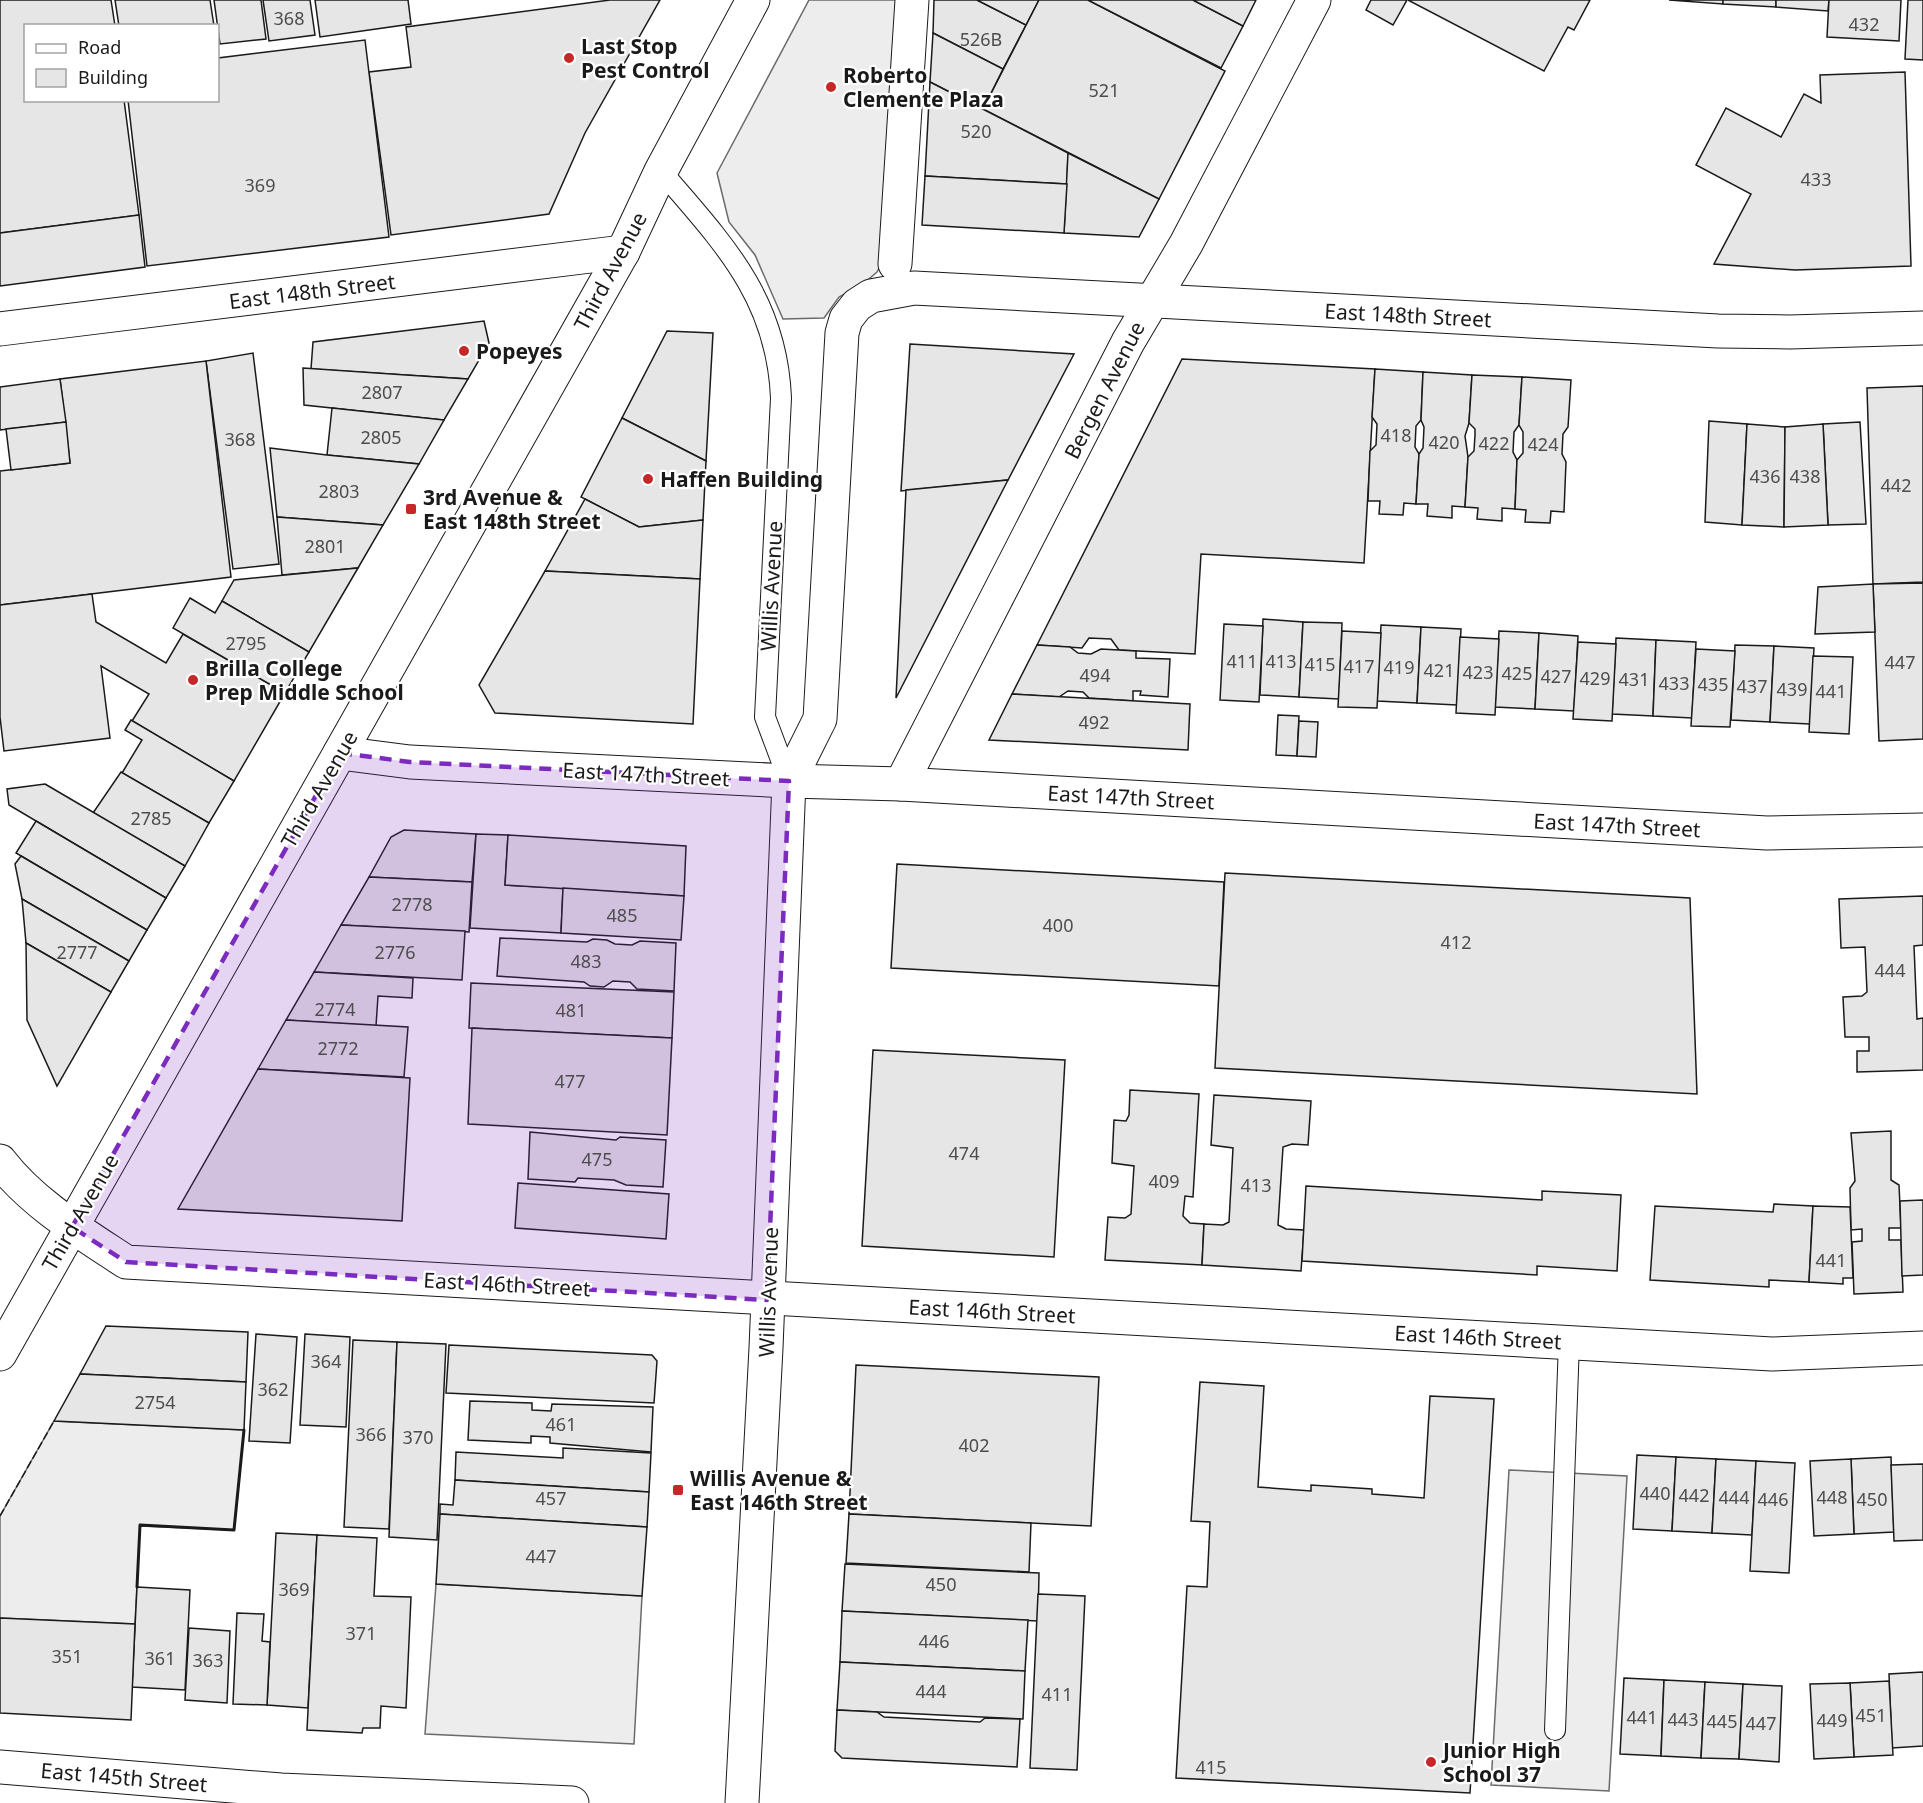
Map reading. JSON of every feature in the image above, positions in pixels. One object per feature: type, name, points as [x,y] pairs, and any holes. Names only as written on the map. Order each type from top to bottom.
[{"type":"street","name":"Third Avenue","points":[[3,1341],[72,1227],[623,252],[661,171],[753,0]]},
{"type":"street","points":[[894,277],[912,0]]},
{"type":"street","name":"Bergen Avenue","points":[[901,784],[1151,300],[1186,244],[1314,0]]},
{"type":"street","name":"East 148th Street","points":[[0,329],[623,252]]},
{"type":"street","name":"East 148th Street","points":[[894,277],[938,288],[1718,331],[1790,332],[1923,327]]},
{"type":"street","name":"Willis Avenue","points":[[742,1803],[766,1348],[766,1300],[789,781],[819,718],[842,333],[846,319],[857,306],[894,277]]},
{"type":"street","name":"East 147th Street","points":[[340,753],[410,762],[789,781],[901,784],[1744,832],[1813,834],[1923,830]]},
{"type":"street","name":"East 146th Street","points":[[0,1161],[14,1179],[72,1227],[126,1262],[766,1300],[1772,1354],[1923,1348]]},
{"type":"street","name":"East 145th Street","points":[[0,1767],[281,1790],[572,1803]]},
{"type":"lane","name":"Willis Avenue","points":[[661,171],[736,263],[766,318],[776,345],[781,398],[765,717],[789,781]]},
{"type":"lane","points":[[1555,1730],[1569,1342]]},
{"type":"highlighted area","points":[[340,753],[410,762],[789,781],[767,1300],[126,1262],[72,1227]]},
{"type":"shaded area","name":"Roberto Clemente Plaza","points":[[809,0],[905,0],[888,251],[877,272],[863,284],[839,297],[824,318],[783,319],[755,255],[729,222],[717,173]]},
{"type":"shaded area","points":[[54,1421],[244,1430],[234,1530],[140,1526],[135,1624],[0,1618],[0,1516]]},
{"type":"shaded area","points":[[1509,1470],[1627,1476],[1609,1791],[1491,1785]]},
{"type":"shaded area","points":[[436,1584],[642,1596],[634,1744],[425,1734]]},
{"type":"building","points":[[0,0],[111,0],[115,24],[24,24],[24,102],[124,102],[139,215],[0,233]]},
{"type":"building","points":[[115,0],[210,0],[214,24],[119,24]]},
{"type":"building","points":[[214,0],[261,0],[266,39],[220,44]]},
{"type":"building","points":[[263,0],[310,0],[315,35],[269,41]]},
{"type":"building","points":[[315,0],[408,0],[411,24],[320,37]]},
{"type":"building","points":[[610,0],[660,0],[585,133],[549,214],[391,235],[369,72],[411,67],[406,27]]},
{"type":"building","points":[[934,0],[977,0],[1026,25],[1003,69],[933,33]]},
{"type":"building","points":[[977,0],[1039,0],[1026,25]]},
{"type":"building","points":[[1039,0],[1088,0],[1225,71],[1159,199],[983,109]]},
{"type":"building","points":[[1088,0],[1193,0],[1243,26],[1221,68]]},
{"type":"building","points":[[1193,0],[1256,0],[1243,26]]},
{"type":"building","points":[[1371,0],[1407,0],[1393,25],[1366,10]]},
{"type":"building","points":[[1408,0],[1590,0],[1574,30],[1568,27],[1544,71]]},
{"type":"building","points":[[1669,0],[1723,0],[1723,4]]},
{"type":"building","points":[[1723,0],[1776,0],[1776,7],[1723,4]]},
{"type":"building","points":[[1776,0],[1829,0],[1828,11],[1776,7]]},
{"type":"building","points":[[1829,0],[1901,0],[1899,41],[1827,37]]},
{"type":"building","points":[[1908,0],[1923,0],[1923,60],[1905,59]]},
{"type":"building","points":[[933,33],[1003,69],[983,109],[930,82]]},
{"type":"building","points":[[365,40],[389,237],[147,266],[128,102],[219,102],[219,58]]},
{"type":"building","points":[[1905,72],[1911,266],[1795,270],[1714,264],[1751,194],[1696,165],[1726,108],[1781,137],[1804,94],[1821,103],[1820,75]]},
{"type":"building","points":[[930,82],[1068,153],[1067,184],[925,176]]},
{"type":"building","points":[[1068,153],[1159,199],[1139,237],[1064,233]]},
{"type":"building","points":[[925,176],[1067,184],[1064,233],[922,225]]},
{"type":"building","points":[[139,215],[145,267],[0,286],[0,233]]},
{"type":"building","points":[[484,321],[489,343],[468,379],[311,369],[313,342]]},
{"type":"building","points":[[667,331],[713,333],[706,461],[622,418]]},
{"type":"building","points":[[910,344],[1074,354],[1008,480],[901,491]]},
{"type":"building","points":[[253,353],[279,564],[233,569],[206,361]]},
{"type":"building","points":[[1182,359],[1375,369],[1364,563],[1201,554],[1195,654],[1119,650],[1111,639],[1089,638],[1082,648],[1037,645]]},
{"type":"building","points":[[206,361],[231,577],[0,605],[0,471],[70,463],[60,379]]},
{"type":"building","points":[[303,368],[468,379],[444,420],[304,405]]},
{"type":"building","points":[[1375,369],[1423,372],[1421,420],[1416,426],[1415,447],[1419,454],[1416,504],[1404,503],[1403,515],[1379,514],[1380,501],[1368,501],[1370,451],[1376,445],[1377,424],[1372,417]]},
{"type":"building","points":[[1423,372],[1472,375],[1469,423],[1465,436],[1468,457],[1465,507],[1452,506],[1452,518],[1427,516],[1428,504],[1416,504],[1419,454],[1423,448],[1424,427],[1421,420]]},
{"type":"building","points":[[1472,375],[1522,377],[1519,425],[1514,432],[1513,452],[1517,460],[1515,509],[1502,508],[1502,521],[1477,519],[1478,508],[1465,507],[1468,457],[1474,451],[1475,435],[1475,429],[1469,423]]},
{"type":"building","points":[[1522,377],[1571,380],[1568,427],[1563,434],[1562,454],[1566,462],[1564,512],[1551,511],[1550,523],[1525,522],[1526,510],[1515,509],[1517,460],[1523,453],[1523,432],[1519,425]]},
{"type":"building","points":[[60,379],[66,422],[0,430],[0,387]]},
{"type":"building","points":[[1923,386],[1923,582],[1873,584],[1867,388]]},
{"type":"building","points":[[332,408],[444,420],[419,464],[327,455]]},
{"type":"building","name":"Haffen Building","points":[[622,418],[706,461],[703,520],[639,527],[581,497]]},
{"type":"building","points":[[1709,421],[1747,424],[1742,525],[1705,522]]},
{"type":"building","points":[[66,422],[70,463],[11,470],[6,429]]},
{"type":"building","points":[[1860,422],[1866,524],[1828,525],[1823,424]]},
{"type":"building","points":[[1747,424],[1785,427],[1784,527],[1742,525]]},
{"type":"building","points":[[1823,424],[1828,525],[1784,527],[1785,427]]},
{"type":"building","points":[[270,448],[419,464],[383,525],[277,517]]},
{"type":"building","points":[[1008,480],[896,698],[906,490]]},
{"type":"building","points":[[585,499],[639,527],[703,520],[700,579],[545,571]]},
{"type":"building","points":[[277,517],[383,525],[358,568],[282,575]]},
{"type":"building","points":[[358,568],[309,652],[222,601],[234,580]]},
{"type":"building","points":[[545,571],[700,579],[693,724],[495,713],[479,685]]},
{"type":"building","points":[[1923,583],[1923,739],[1879,741],[1873,584]]},
{"type":"building","points":[[1873,584],[1875,632],[1815,634],[1818,587]]},
{"type":"building","name":"Brilla College Prep Middle School","points":[[92,594],[96,622],[166,663],[183,634],[285,693],[234,781],[132,721],[149,694],[101,666],[110,738],[4,751],[0,717],[0,605]]},
{"type":"building","points":[[190,598],[215,613],[222,601],[309,652],[285,693],[173,628]]},
{"type":"building","points":[[1263,619],[1303,622],[1299,697],[1260,695]]},
{"type":"building","points":[[1303,622],[1342,623],[1339,699],[1299,697]]},
{"type":"building","points":[[1224,624],[1263,626],[1259,702],[1220,700]]},
{"type":"building","points":[[1381,625],[1421,627],[1417,703],[1377,701]]},
{"type":"building","points":[[1421,627],[1461,629],[1457,705],[1417,703]]},
{"type":"building","points":[[1342,631],[1381,633],[1377,708],[1338,707]]},
{"type":"building","points":[[1499,631],[1539,633],[1535,709],[1495,707]]},
{"type":"building","points":[[1539,633],[1578,636],[1574,711],[1535,709]]},
{"type":"building","points":[[1460,637],[1499,639],[1495,715],[1456,713]]},
{"type":"building","points":[[1616,638],[1656,640],[1653,716],[1612,714]]},
{"type":"building","points":[[1656,640],[1696,642],[1692,718],[1653,716]]},
{"type":"building","points":[[1578,642],[1616,644],[1612,721],[1573,719]]},
{"type":"building","points":[[1037,645],[1070,647],[1078,653],[1091,654],[1101,649],[1136,651],[1136,658],[1170,659],[1168,697],[1140,695],[1141,691],[1133,691],[1133,701],[1089,698],[1083,692],[1068,691],[1059,697],[1012,694]]},
{"type":"building","points":[[1735,645],[1774,646],[1770,722],[1731,720]]},
{"type":"building","points":[[1774,646],[1814,648],[1810,724],[1770,722]]},
{"type":"building","points":[[1696,649],[1735,651],[1730,727],[1691,726]]},
{"type":"building","points":[[1813,656],[1853,657],[1849,734],[1809,732]]},
{"type":"building","points":[[1012,694],[1190,704],[1188,750],[989,740]]},
{"type":"building","points":[[1278,715],[1299,716],[1297,756],[1276,755]]},
{"type":"building","points":[[131,720],[234,781],[209,823],[122,773],[142,740],[125,730]]},
{"type":"building","points":[[1299,721],[1318,722],[1316,757],[1297,756]]},
{"type":"building","points":[[121,772],[209,823],[185,866],[93,813]]},
{"type":"building","points":[[45,784],[185,866],[166,898],[9,805],[7,789]]},
{"type":"building","points":[[36,821],[166,898],[147,930],[16,853]]},
{"type":"building","points":[[404,830],[476,834],[472,882],[369,877],[391,837]]},
{"type":"building","points":[[476,834],[508,835],[505,885],[563,888],[561,933],[470,928]]},
{"type":"building","points":[[508,835],[686,846],[684,896],[505,885]]},
{"type":"building","points":[[21,856],[147,930],[129,961],[22,899],[15,864]]},
{"type":"building","points":[[897,864],[1224,882],[1219,986],[891,968]]},
{"type":"building","points":[[1225,873],[1690,898],[1697,1094],[1215,1068]]},
{"type":"building","points":[[369,877],[472,882],[469,932],[341,925]]},
{"type":"building","points":[[563,888],[684,896],[681,940],[561,933]]},
{"type":"building","points":[[1923,896],[1923,945],[1914,946],[1917,1019],[1923,1018],[1923,1070],[1857,1072],[1857,1051],[1869,1051],[1869,1037],[1845,1037],[1843,997],[1862,996],[1867,992],[1865,947],[1841,948],[1839,899]]},
{"type":"building","points":[[22,899],[129,961],[111,992],[26,943]]},
{"type":"building","points":[[341,925],[465,931],[462,980],[314,972]]},
{"type":"building","points":[[500,938],[587,942],[593,939],[632,945],[640,941],[676,943],[674,991],[637,989],[630,982],[613,981],[604,987],[590,986],[584,982],[497,976]]},
{"type":"building","points":[[26,943],[111,992],[57,1086],[27,1020]]},
{"type":"building","points":[[314,972],[413,978],[412,998],[378,996],[376,1026],[286,1020]]},
{"type":"building","points":[[471,983],[674,992],[672,1038],[469,1028]]},
{"type":"building","points":[[286,1020],[408,1027],[404,1077],[258,1069]]},
{"type":"building","points":[[472,1028],[672,1038],[667,1135],[468,1124]]},
{"type":"building","points":[[873,1050],[1065,1060],[1054,1257],[862,1246]]},
{"type":"building","points":[[258,1069],[410,1078],[402,1221],[178,1209]]},
{"type":"building","points":[[1130,1090],[1199,1094],[1193,1197],[1185,1196],[1183,1216],[1190,1223],[1204,1224],[1202,1265],[1105,1260],[1108,1217],[1125,1218],[1131,1214],[1134,1166],[1112,1163],[1114,1120],[1126,1121],[1129,1115]]},
{"type":"building","points":[[1214,1095],[1311,1101],[1308,1145],[1292,1144],[1283,1147],[1278,1225],[1286,1229],[1304,1230],[1301,1271],[1202,1265],[1204,1224],[1223,1225],[1229,1222],[1233,1148],[1211,1145]]},
{"type":"building","points":[[1891,1131],[1891,1180],[1899,1185],[1901,1228],[1889,1228],[1889,1240],[1901,1240],[1903,1292],[1854,1294],[1852,1242],[1862,1241],[1862,1229],[1851,1230],[1850,1188],[1855,1181],[1851,1133]]},
{"type":"building","points":[[530,1132],[616,1140],[620,1137],[666,1140],[663,1187],[626,1185],[614,1180],[578,1178],[575,1182],[528,1179]]},
{"type":"building","points":[[518,1183],[669,1194],[666,1239],[515,1228]]},
{"type":"building","points":[[1306,1186],[1542,1200],[1542,1191],[1621,1195],[1617,1271],[1537,1266],[1537,1275],[1302,1261]]},
{"type":"building","points":[[1923,1200],[1923,1275],[1902,1276],[1900,1201]]},
{"type":"building","points":[[1774,1204],[1813,1206],[1809,1282],[1769,1280],[1769,1287],[1650,1280],[1655,1206],[1773,1212]]},
{"type":"building","points":[[1813,1206],[1850,1207],[1853,1278],[1843,1278],[1843,1284],[1809,1282]]},
{"type":"building","points":[[106,1326],[248,1332],[246,1382],[80,1374]]},
{"type":"building","points":[[256,1334],[297,1337],[290,1443],[249,1441]]},
{"type":"building","points":[[305,1334],[350,1337],[346,1427],[300,1425]]},
{"type":"building","points":[[353,1340],[397,1342],[389,1529],[344,1527]]},
{"type":"building","points":[[397,1342],[446,1344],[437,1540],[389,1537]]},
{"type":"building","points":[[449,1345],[652,1355],[657,1361],[654,1403],[446,1393]]},
{"type":"building","points":[[856,1365],[1099,1377],[1091,1526],[849,1514]]},
{"type":"building","points":[[80,1374],[246,1382],[244,1430],[54,1421]]},
{"type":"building","points":[[1200,1382],[1264,1386],[1258,1487],[1311,1491],[1311,1485],[1372,1489],[1372,1494],[1424,1498],[1430,1396],[1494,1399],[1470,1793],[1176,1778],[1187,1586],[1207,1587],[1210,1522],[1191,1521]]},
{"type":"building","points":[[470,1401],[532,1403],[532,1410],[551,1411],[552,1404],[653,1407],[651,1452],[550,1443],[550,1437],[531,1436],[531,1443],[468,1440]]},
{"type":"building","points":[[563,1448],[651,1453],[649,1492],[455,1480],[456,1452],[563,1458]]},
{"type":"building","points":[[1637,1455],[1676,1457],[1672,1531],[1633,1529]]},
{"type":"building","points":[[1676,1457],[1716,1459],[1712,1533],[1672,1531]]},
{"type":"building","points":[[1891,1457],[1894,1532],[1854,1534],[1851,1459]]},
{"type":"building","points":[[1716,1459],[1756,1461],[1752,1535],[1712,1533]]},
{"type":"building","points":[[1851,1459],[1854,1534],[1814,1536],[1810,1461]]},
{"type":"building","points":[[1756,1461],[1795,1463],[1789,1573],[1750,1571]]},
{"type":"building","points":[[1923,1464],[1923,1540],[1894,1541],[1891,1465]]},
{"type":"building","points":[[455,1480],[649,1492],[647,1527],[440,1514],[440,1504],[453,1505]]},
{"type":"building","points":[[440,1514],[647,1527],[642,1596],[436,1584]]},
{"type":"building","points":[[849,1514],[1031,1523],[1029,1572],[846,1563]]},
{"type":"building","points":[[276,1533],[317,1535],[308,1708],[267,1705]]},
{"type":"building","points":[[317,1535],[377,1538],[374,1596],[411,1597],[406,1708],[381,1706],[380,1728],[363,1728],[362,1733],[307,1730]]},
{"type":"building","points":[[845,1564],[1039,1573],[1038,1621],[842,1611]]},
{"type":"building","points":[[137,1587],[190,1590],[185,1690],[132,1687]]},
{"type":"building","points":[[1038,1594],[1085,1596],[1077,1770],[1030,1768]]},
{"type":"building","points":[[842,1611],[1028,1620],[1025,1671],[840,1662]]},
{"type":"building","points":[[237,1613],[264,1614],[262,1641],[270,1642],[267,1705],[233,1704]]},
{"type":"building","points":[[0,1618],[135,1624],[131,1720],[0,1713]]},
{"type":"building","points":[[189,1628],[230,1631],[227,1703],[185,1700]]},
{"type":"building","points":[[840,1662],[1025,1671],[1023,1719],[837,1710]]},
{"type":"building","points":[[1923,1672],[1923,1746],[1892,1748],[1889,1674]]},
{"type":"building","points":[[1624,1678],[1664,1680],[1661,1756],[1620,1754]]},
{"type":"building","points":[[1664,1680],[1705,1682],[1701,1758],[1661,1756]]},
{"type":"building","points":[[1889,1681],[1893,1755],[1854,1757],[1850,1683]]},
{"type":"building","points":[[1705,1682],[1743,1684],[1739,1759],[1701,1758]]},
{"type":"building","points":[[1850,1683],[1854,1757],[1814,1759],[1810,1684]]},
{"type":"building","points":[[1743,1684],[1782,1686],[1779,1762],[1739,1759]]},
{"type":"building","points":[[837,1710],[877,1712],[884,1717],[980,1722],[985,1718],[1020,1719],[1017,1767],[842,1758],[835,1751]]},
{"type":"fence","points":[[0,1516],[54,1421]]},
{"type":"wall","points":[[137,1587],[140,1525],[234,1530],[244,1430]]},
{"type":"place","name":"Last Stop Pest Control","points":[[569,58]]},
{"type":"place","name":"Roberto Clemente Plaza","points":[[831,87]]},
{"type":"place","name":"Popeyes","points":[[464,351]]},
{"type":"place","name":"Haffen Building","points":[[648,479]]},
{"type":"place","name":"3rd Avenue & East 148th Street","points":[[411,509]]},
{"type":"place","name":"Brilla College Prep Middle School","points":[[193,680]]},
{"type":"place","name":"Willis Avenue & East 146th Street","points":[[678,1490]]},
{"type":"place","name":"Junior High School 37","points":[[1431,1762]]}]
